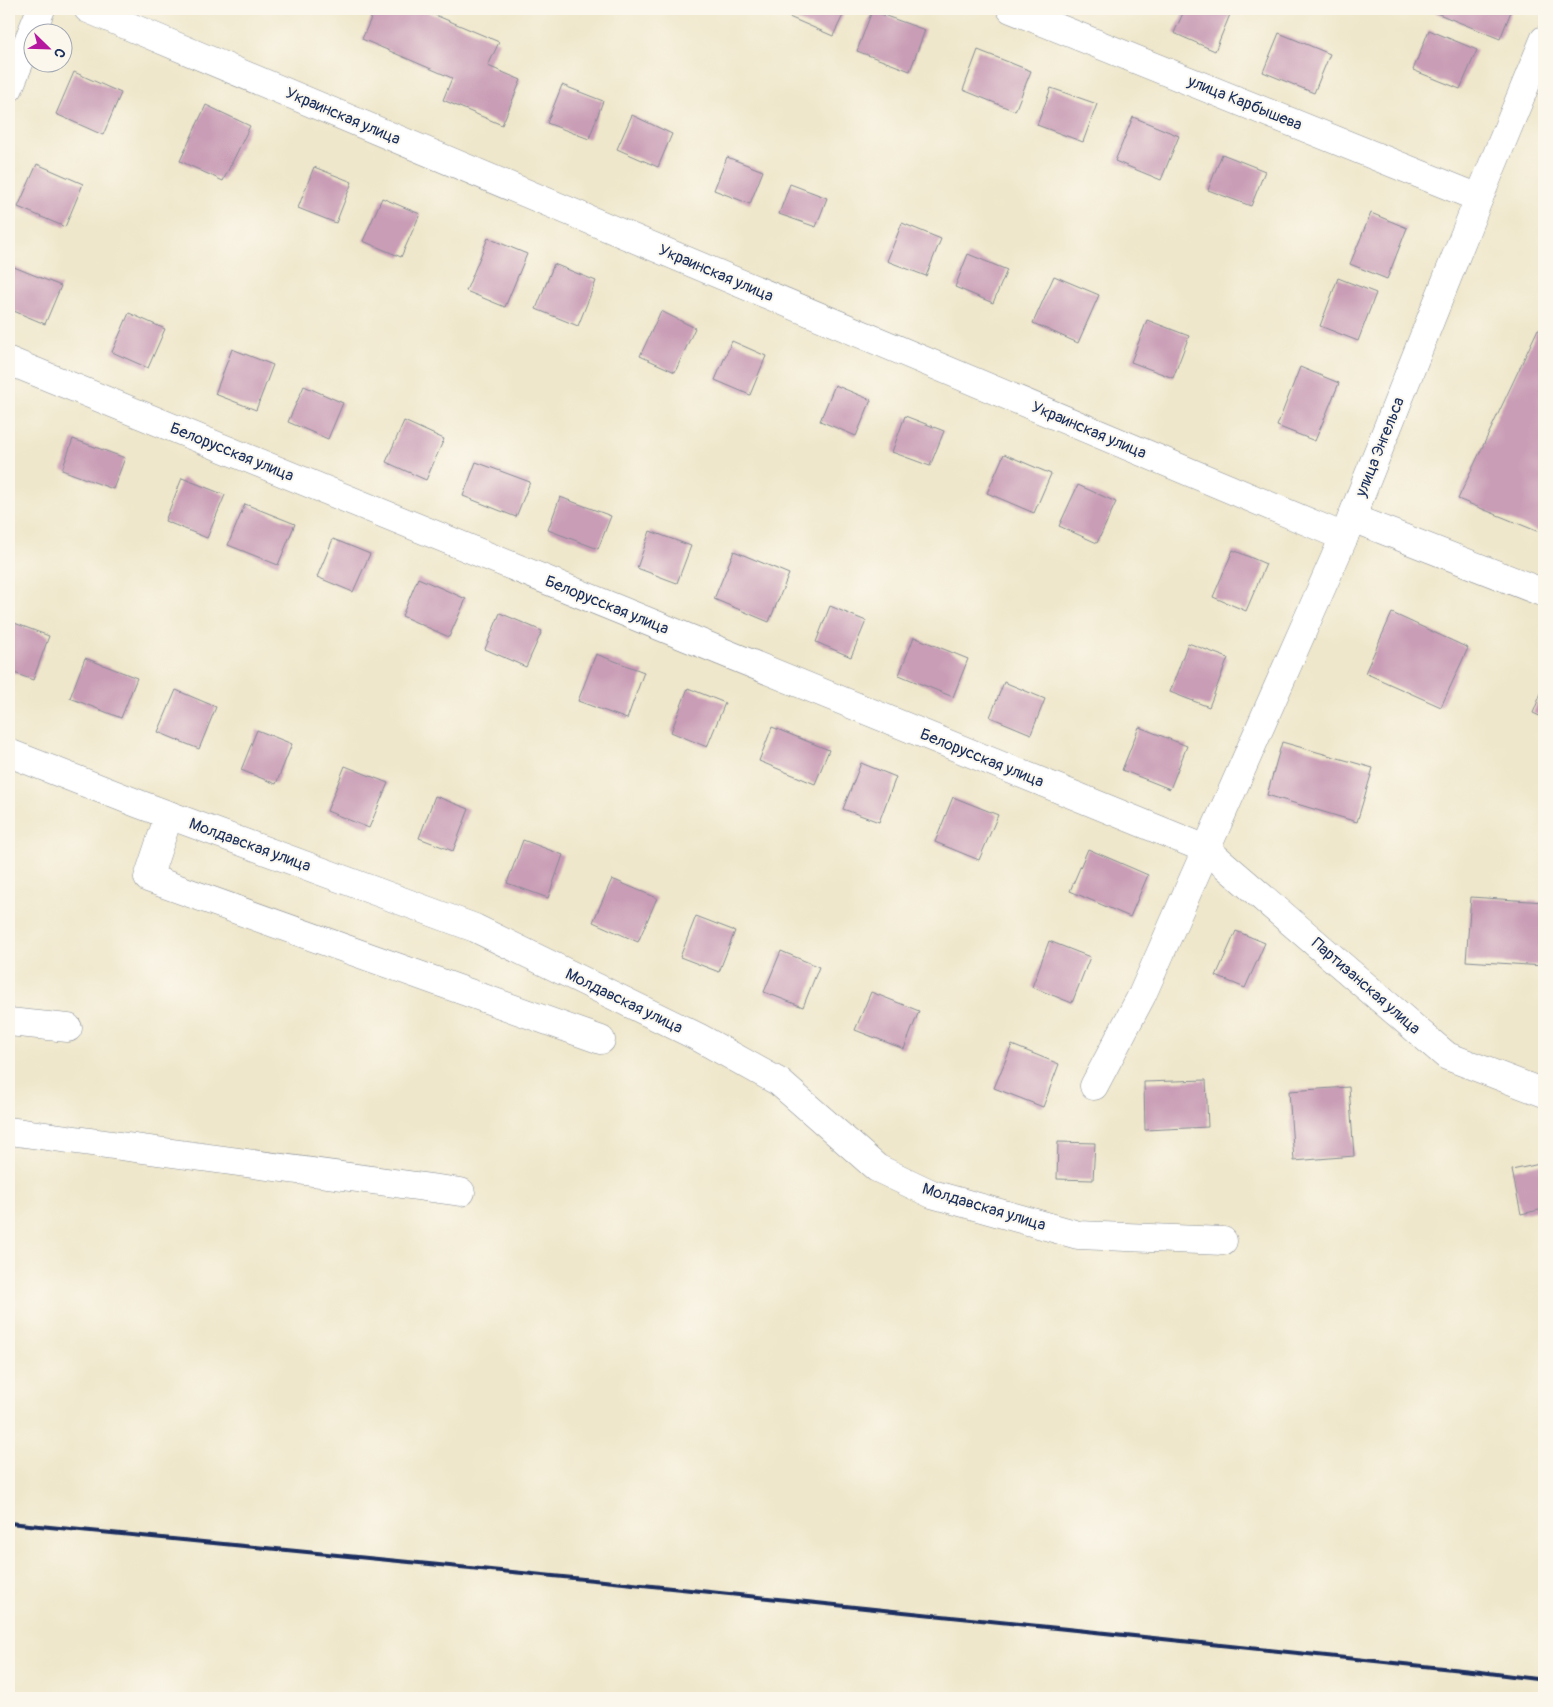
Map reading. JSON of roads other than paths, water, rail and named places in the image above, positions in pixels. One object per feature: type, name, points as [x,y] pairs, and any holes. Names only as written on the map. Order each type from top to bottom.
[{"type":"street","points":[[9,88],[41,9]]},
{"type":"street","name":"Украинская улица","points":[[88,9],[1348,528],[1544,593]]},
{"type":"street","name":"улица Карбышева","points":[[1011,9],[1479,198]]},
{"type":"street","name":"улица Энгельса","points":[[1094,1086],[1142,996],[1348,528],[1544,40]]},
{"type":"street","name":"Белорусская улица","points":[[9,361],[1206,849]]},
{"type":"street","name":"Молдавская улица","points":[[9,753],[169,815],[475,928],[698,1036],[779,1082],[877,1168],[932,1194],[1078,1235],[1223,1241]]},
{"type":"street","points":[[169,815],[148,878],[601,1040]]},
{"type":"street","name":"Партизанская улица","points":[[1206,849],[1447,1056],[1544,1093]]},
{"type":"street","points":[[9,1022],[68,1028]]},
{"type":"street","points":[[9,1131],[460,1192]]},
{"type":"railway","points":[[9,1523],[604,1581],[1544,1680]]}]
